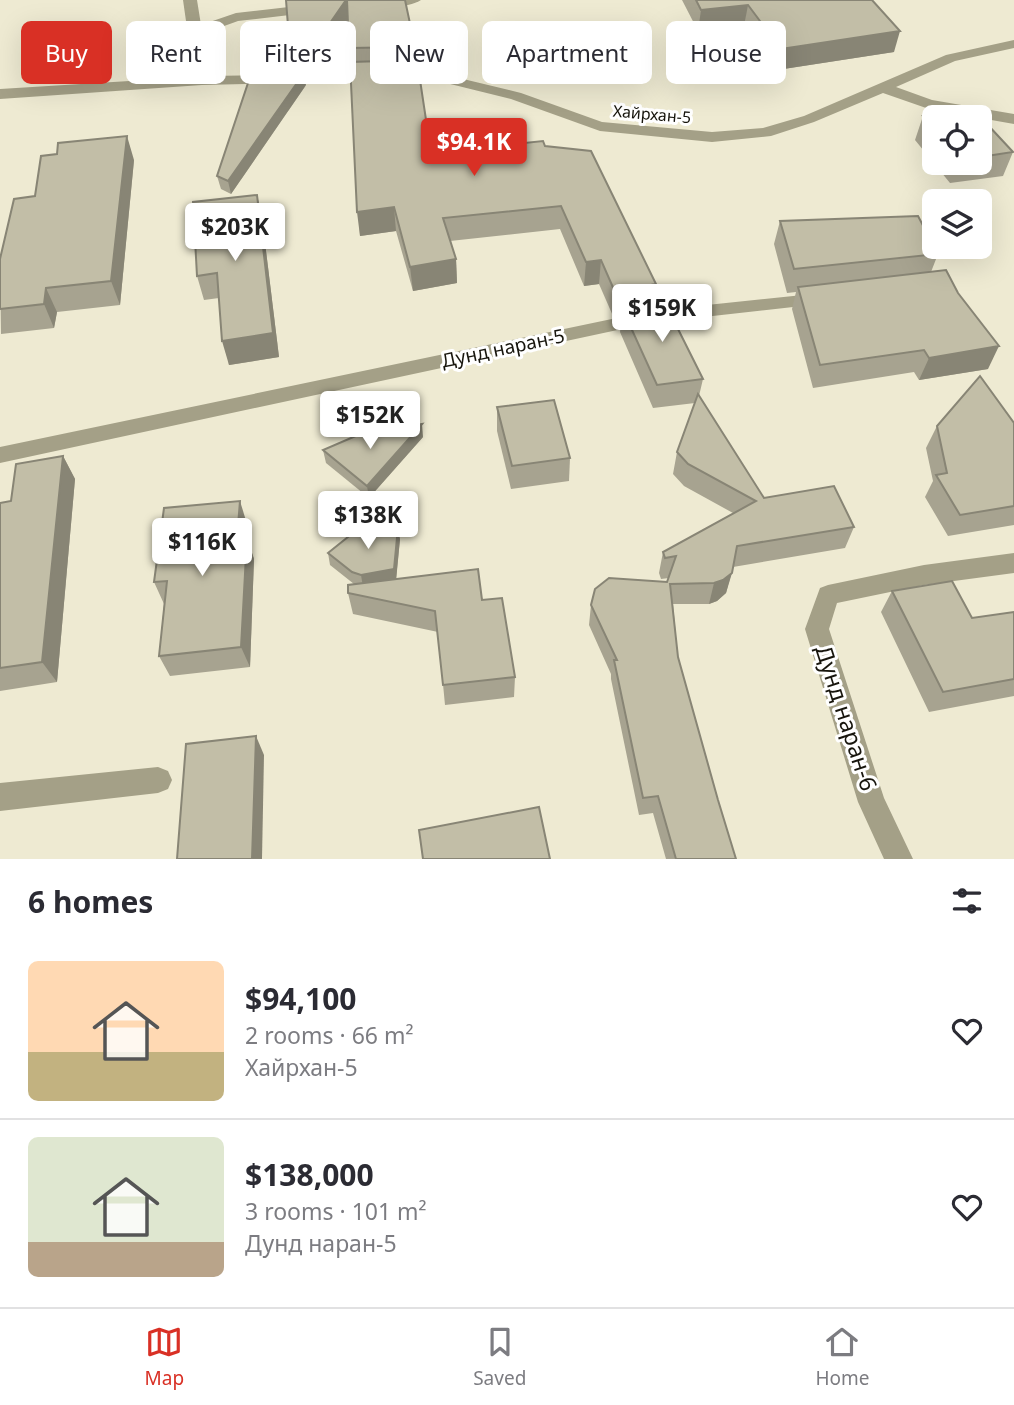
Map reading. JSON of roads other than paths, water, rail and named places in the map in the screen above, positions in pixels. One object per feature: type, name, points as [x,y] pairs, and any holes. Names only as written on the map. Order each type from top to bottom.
[{"type":"street","points":[[190,0],[193,21]]},
{"type":"street","points":[[366,4],[414,0]]},
{"type":"street","points":[[225,21],[236,17],[329,7]]},
{"type":"street","name":"Хайрхан-5","points":[[226,80],[434,76],[516,96],[600,126],[712,137],[765,132],[809,119],[951,58],[1014,44]]},
{"type":"street","name":"Хайрхан-5","points":[[0,94],[155,84]]},
{"type":"street","points":[[884,88],[929,104],[1014,120]]},
{"type":"street","name":"Дунд наран-5","points":[[0,455],[650,317],[835,297]]},
{"type":"street","name":"Дунд наран-6","points":[[899,859],[872,802],[817,629],[828,594],[924,575],[1014,562]]},
{"type":"street","points":[[0,797],[158,780]]}]
